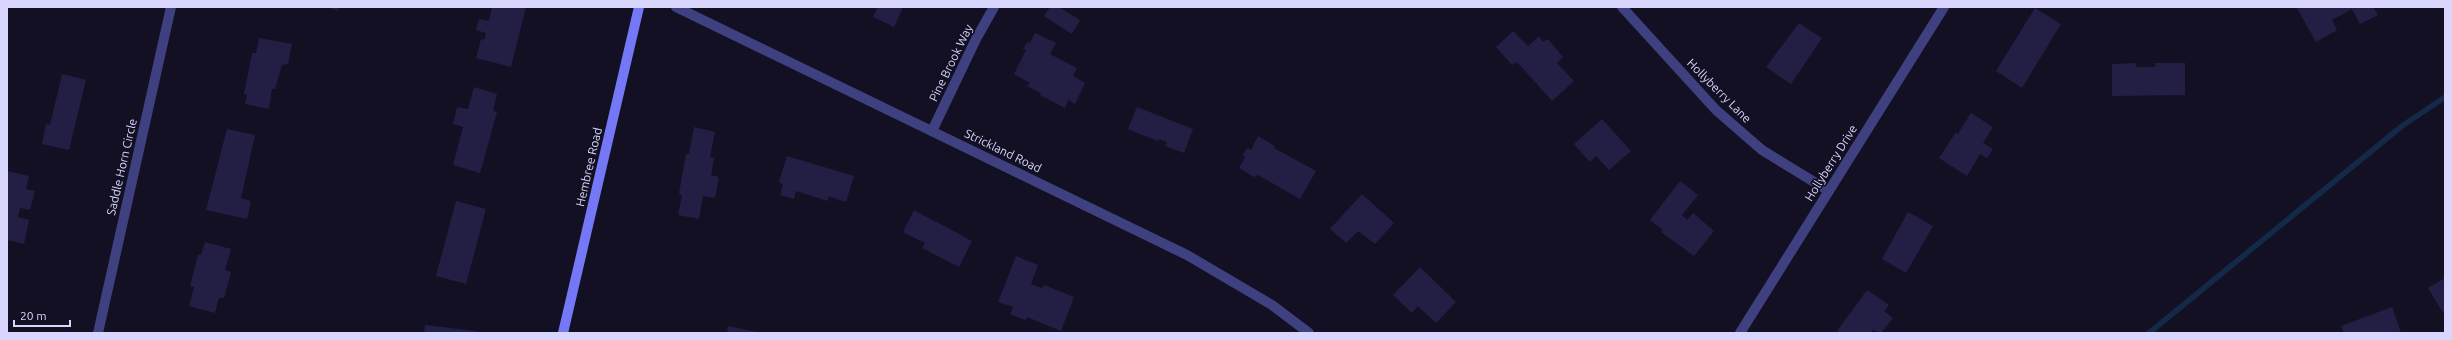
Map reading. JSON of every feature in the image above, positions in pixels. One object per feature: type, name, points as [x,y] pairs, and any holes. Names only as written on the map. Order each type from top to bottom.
[{"type":"street","name":"Saddle Horn Circle","points":[[98,333],[171,7]]},
{"type":"street","name":"Hembree Road","points":[[563,333],[639,7]]},
{"type":"street","name":"Strickland Road","points":[[676,7],[1187,255],[1272,305],[1309,333]]},
{"type":"street","name":"Pine Brook Way","points":[[932,131],[994,7]]},
{"type":"street","name":"Hollyberry Lane","points":[[1622,7],[1716,110],[1762,150],[1829,191]]},
{"type":"street","name":"Hollyberry Drive","points":[[1740,333],[1944,7]]},
{"type":"building","points":[[327,7],[339,7],[338,11]]},
{"type":"building","points":[[492,7],[526,7],[511,67],[476,58],[481,39],[484,40],[486,33],[476,30],[479,19],[489,21]]},
{"type":"building","points":[[878,7],[903,7],[894,27],[873,17]]},
{"type":"building","points":[[1050,7],[1059,7],[1080,20],[1072,34],[1044,16]]},
{"type":"building","points":[[2373,7],[2378,15],[2360,24],[2352,9],[2332,20],[2337,30],[2316,42],[2297,8]]},
{"type":"building","points":[[2035,8],[2061,24],[2022,88],[1996,71]]},
{"type":"building","points":[[1799,23],[1822,38],[1791,84],[1766,67]]},
{"type":"building","points":[[1513,31],[1528,46],[1539,36],[1543,42],[1548,39],[1563,57],[1557,63],[1574,81],[1552,101],[1517,62],[1512,65],[1496,47]]},
{"type":"building","points":[[1035,33],[1056,43],[1050,54],[1077,68],[1073,76],[1085,83],[1075,104],[1068,100],[1065,108],[1040,95],[1041,93],[1027,86],[1030,83],[1014,74],[1026,50],[1023,49],[1027,42],[1030,43]]},
{"type":"building","points":[[259,38],[292,44],[288,64],[282,65],[275,89],[272,89],[269,109],[245,104],[247,95],[244,94],[252,53],[256,53]]},
{"type":"building","points":[[2136,63],[2136,67],[2155,67],[2155,63],[2185,63],[2185,95],[2112,96],[2112,64]]},
{"type":"building","points":[[62,74],[86,80],[69,150],[42,144],[46,124],[50,125]]},
{"type":"building","points":[[474,87],[497,94],[493,111],[497,112],[480,173],[453,165],[463,127],[453,124],[457,107],[468,109]]},
{"type":"building","points":[[1137,107],[1193,129],[1184,153],[1165,146],[1167,142],[1159,139],[1158,141],[1128,129]]},
{"type":"building","points":[[1971,113],[1993,127],[1983,143],[1993,149],[1987,158],[1980,154],[1967,176],[1939,158],[1956,132],[1958,134]]},
{"type":"building","points":[[1602,119],[1631,151],[1609,170],[1596,156],[1590,162],[1574,144]]},
{"type":"building","points":[[694,127],[715,132],[710,157],[714,158],[711,175],[719,177],[715,198],[703,196],[699,219],[678,215],[682,196],[679,193],[686,154],[689,154]]},
{"type":"building","points":[[227,129],[255,135],[241,198],[251,201],[247,219],[206,210]]},
{"type":"building","points":[[1258,136],[1275,146],[1274,148],[1316,171],[1300,199],[1258,175],[1254,177],[1239,168],[1245,158],[1243,155],[1247,148],[1251,150]]},
{"type":"building","points":[[787,156],[854,176],[846,202],[828,196],[828,201],[796,191],[794,199],[780,195],[783,184],[779,182]]},
{"type":"building","points":[[7,171],[29,176],[26,189],[35,191],[30,210],[20,208],[18,217],[29,220],[24,244],[7,240]]},
{"type":"building","points":[[1680,181],[1698,195],[1682,215],[1687,220],[1693,213],[1714,231],[1694,256],[1661,232],[1663,230],[1650,220]]},
{"type":"building","points":[[1362,194],[1394,223],[1375,244],[1358,231],[1346,243],[1330,229]]},
{"type":"building","points":[[456,201],[486,209],[466,284],[436,276]]},
{"type":"building","points":[[914,210],[972,241],[959,267],[922,248],[925,243],[903,232]]},
{"type":"building","points":[[1908,212],[1933,226],[1906,273],[1882,259]]},
{"type":"building","points":[[205,242],[231,249],[225,270],[231,272],[224,298],[219,298],[215,313],[189,306],[194,287],[190,286],[198,255],[201,255]]},
{"type":"building","points":[[1016,256],[1038,265],[1031,284],[1042,288],[1044,285],[1074,297],[1061,331],[1027,317],[1025,320],[1010,314],[1013,307],[998,302]]},
{"type":"building","points":[[1420,267],[1456,302],[1436,323],[1418,306],[1412,313],[1393,295]]},
{"type":"building","points":[[2445,278],[2445,312],[2443,313],[2428,288]]},
{"type":"building","points":[[1867,290],[1889,305],[1884,311],[1893,318],[1881,333],[1873,330],[1871,333],[1840,333],[1837,331]]},
{"type":"building","points":[[2392,307],[2401,333],[2344,333],[2341,326]]},
{"type":"building","points":[[425,325],[476,331],[475,333],[424,333]]},
{"type":"building","points":[[728,326],[757,332],[757,333],[727,333]]},
{"type":"waterway","points":[[2149,333],[2402,126],[2445,97]]}]
